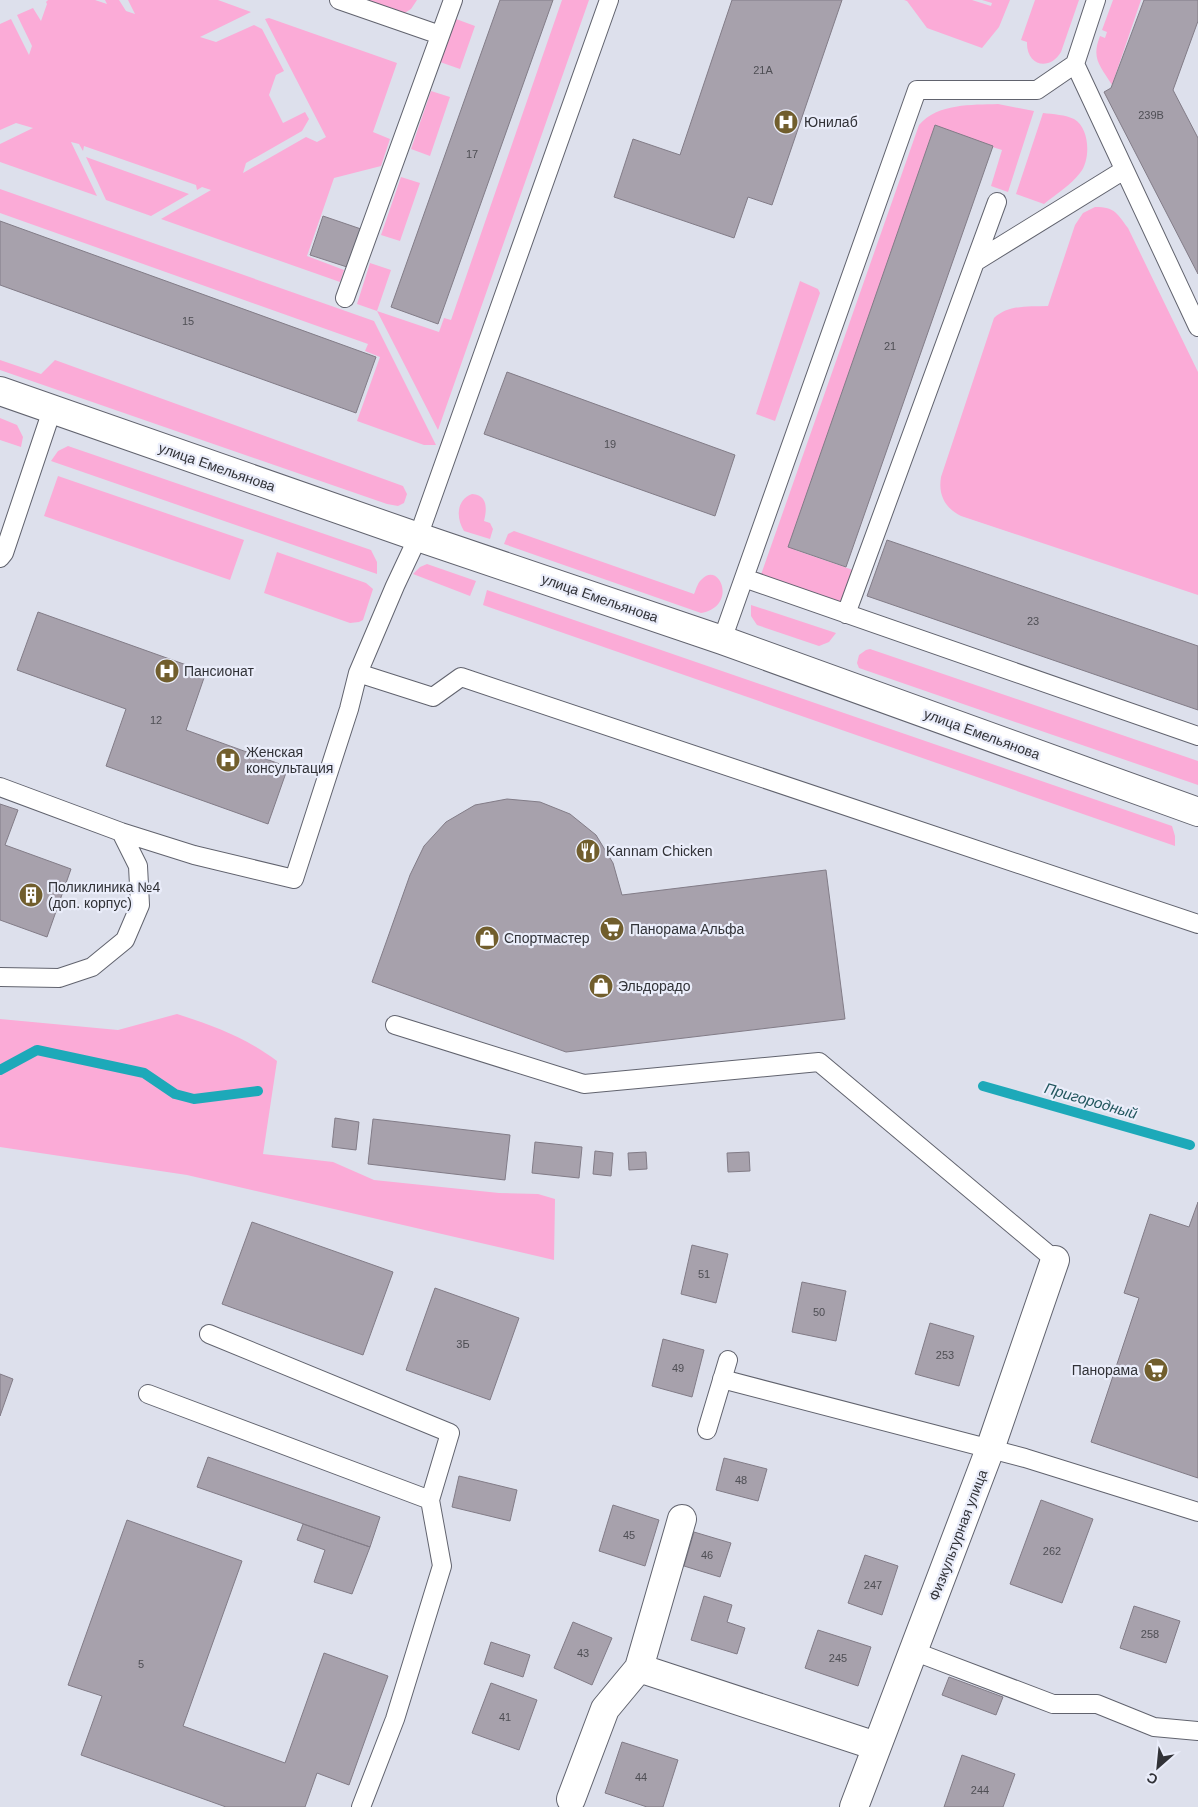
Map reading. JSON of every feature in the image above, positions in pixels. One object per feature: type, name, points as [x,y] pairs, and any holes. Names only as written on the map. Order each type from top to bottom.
[{"type":"main road","name":"улица Емельянова","points":[[0,391],[418,537],[722,640],[1198,812]]},
{"type":"main road","name":"Физкультурная улица","points":[[854,1807],[990,1449],[1055,1260]]},
{"type":"main road","points":[[571,1799],[605,1709],[639,1668],[682,1519]]},
{"type":"main road","points":[[639,1668],[876,1746]]},
{"type":"lane","points":[[339,0],[440,35]]},
{"type":"lane","points":[[344,298],[453,0]]},
{"type":"lane","points":[[0,787],[121,832],[194,855],[294,879],[346,719],[358,673],[418,537],[609,0]]},
{"type":"lane","points":[[722,640],[917,90],[1037,90],[1075,64],[1096,0]]},
{"type":"lane","points":[[1075,64],[1198,327]]},
{"type":"lane","points":[[976,262],[1124,170]]},
{"type":"lane","points":[[846,614],[997,202]]},
{"type":"lane","points":[[0,558],[4,554],[52,410]]},
{"type":"lane","points":[[744,578],[1198,736]]},
{"type":"lane","points":[[358,673],[433,697],[461,677],[1198,924]]},
{"type":"lane","points":[[0,977],[60,978],[92,967],[125,940],[140,905],[138,866],[121,832]]},
{"type":"lane","points":[[395,1025],[584,1084],[819,1062],[1055,1260]]},
{"type":"lane","points":[[209,1334],[450,1433],[430,1500],[442,1566],[395,1718],[361,1807]]},
{"type":"lane","points":[[708,1430],[728,1360]]},
{"type":"lane","points":[[722,1379],[1025,1458],[1198,1512]]},
{"type":"lane","points":[[148,1394],[430,1500]]},
{"type":"lane","points":[[913,1651],[1053,1704],[1097,1704],[1154,1727],[1198,1731]]},
{"type":"shaded area","points":[[48,0],[95,0],[107,4],[105,0],[119,0],[126,11],[135,14],[128,0],[218,0],[251,12],[200,37],[216,42],[254,25],[262,29],[284,71],[276,75],[269,95],[283,123],[305,112],[309,119],[302,131],[246,163],[243,173],[306,137],[317,142],[326,137],[265,19],[269,18],[397,63],[373,132],[390,139],[381,166],[334,178],[307,256],[344,270],[340,282],[161,219],[211,190],[202,187],[197,190],[196,185],[84,146],[83,151],[79,144],[71,142],[97,196],[0,162],[0,144],[33,128],[16,123],[0,130],[0,24],[11,19],[29,55],[32,46],[17,15],[33,8],[41,21]]},
{"type":"shaded area","points":[[353,0],[417,0],[411,9],[403,14]]},
{"type":"shaded area","points":[[562,0],[589,0],[438,430],[377,311],[439,332],[444,318],[451,320]]},
{"type":"shaded area","points":[[904,0],[972,0],[991,6],[992,3],[982,0],[1010,0],[999,27],[982,48],[927,28],[907,1]]},
{"type":"shaded area","points":[[1035,0],[1079,0],[1061,52],[1056,58],[1045,64],[1034,61],[1030,56],[1027,42],[1021,40]]},
{"type":"shaded area","points":[[1113,0],[1141,0],[1112,85],[1098,62],[1096,51],[1100,36],[1105,38],[1107,32],[1102,30]]},
{"type":"shaded area","points":[[456,19],[475,26],[460,69],[440,62]]},
{"type":"shaded area","points":[[431,91],[450,97],[430,156],[411,149]]},
{"type":"shaded area","points":[[998,104],[1034,111],[1008,192],[991,186],[1002,150],[938,130],[795,550],[856,571],[842,614],[757,586],[919,125],[927,118],[945,109],[967,105]]},
{"type":"shaded area","points":[[1043,113],[1074,119],[1083,129],[1087,144],[1086,160],[1080,173],[1044,204],[1016,194]]},
{"type":"shaded area","points":[[86,157],[189,194],[151,216],[106,200]]},
{"type":"shaded area","points":[[401,177],[420,183],[400,241],[381,235]]},
{"type":"shaded area","points":[[0,189],[374,321],[436,445],[424,445],[357,421],[380,357],[365,351],[368,344],[0,213]]},
{"type":"shaded area","points":[[1095,207],[1112,210],[1128,228],[1198,372],[1198,595],[961,516],[947,505],[942,495],[941,477],[994,318],[1013,308],[1048,306],[1075,225],[1083,213]]},
{"type":"shaded area","points":[[370,263],[391,270],[377,311],[357,304]]},
{"type":"shaded area","points":[[800,281],[818,289],[820,293],[775,421],[756,414]]},
{"type":"shaded area","points":[[0,360],[41,374],[55,360],[403,486],[407,494],[404,503],[398,506],[387,504],[0,370]]},
{"type":"shaded area","points":[[0,418],[17,425],[23,437],[21,447],[0,440]]},
{"type":"shaded area","points":[[68,446],[371,550],[377,562],[377,574],[51,461],[58,451]]},
{"type":"shaded area","points":[[58,476],[244,540],[230,580],[44,516]]},
{"type":"shaded area","points":[[472,494],[484,500],[486,512],[484,521],[490,523],[493,529],[490,539],[464,531],[461,526],[460,505],[463,500]]},
{"type":"shaded area","points":[[514,531],[694,594],[701,580],[708,575],[714,575],[719,579],[722,586],[720,602],[713,609],[701,613],[504,544],[508,534]]},
{"type":"shaded area","points":[[277,552],[366,583],[373,589],[363,620],[350,623],[264,593]]},
{"type":"shaded area","points":[[427,564],[476,581],[470,596],[413,574],[420,567]]},
{"type":"shaded area","points":[[487,590],[1172,826],[1175,846],[483,605]]},
{"type":"shaded area","points":[[751,605],[836,633],[829,642],[819,646],[757,625],[751,616]]},
{"type":"shaded area","points":[[870,649],[1198,761],[1198,785],[859,668],[857,663],[859,655]]},
{"type":"shaded area","points":[[177,1014],[229,1033],[253,1045],[277,1061],[263,1154],[333,1162],[374,1180],[499,1193],[538,1194],[555,1199],[554,1260],[187,1175],[0,1147],[0,1019],[118,1030]]},
{"type":"building","points":[[500,0],[553,0],[438,324],[391,307]]},
{"type":"building","points":[[732,0],[842,0],[772,205],[748,197],[734,238],[614,197],[633,139],[680,155]]},
{"type":"building","points":[[1144,0],[1198,0],[1198,21],[1173,90],[1198,138],[1198,274],[1104,92],[1111,88]]},
{"type":"building","points":[[935,125],[993,146],[846,567],[788,547]]},
{"type":"building","points":[[323,216],[361,229],[347,267],[310,255]]},
{"type":"building","points":[[0,221],[376,357],[356,413],[0,285]]},
{"type":"building","points":[[507,372],[735,455],[715,516],[484,434]]},
{"type":"building","points":[[887,540],[1198,646],[1198,710],[867,596]]},
{"type":"building","points":[[38,612],[206,672],[186,730],[288,767],[268,824],[106,766],[126,709],[17,670]]},
{"type":"building","name":"Панорама Альфа","points":[[507,799],[540,802],[570,814],[596,835],[613,863],[622,895],[826,870],[845,1019],[566,1052],[372,982],[410,875],[424,846],[446,822],[475,805]]},
{"type":"building","name":"Поликлиника №4 (доп. корпус)","points":[[0,804],[18,810],[5,845],[71,869],[47,937],[0,920]]},
{"type":"building","points":[[335,1118],[359,1122],[356,1150],[332,1147]]},
{"type":"building","points":[[373,1119],[510,1135],[505,1180],[368,1164]]},
{"type":"building","points":[[535,1142],[582,1147],[579,1178],[532,1173]]},
{"type":"building","points":[[595,1151],[613,1153],[611,1176],[593,1174]]},
{"type":"building","points":[[646,1152],[647,1169],[629,1170],[628,1153]]},
{"type":"building","points":[[749,1152],[750,1171],[728,1172],[727,1153]]},
{"type":"building","name":"Панорама","points":[[1198,1202],[1198,1478],[1091,1442],[1139,1298],[1124,1293],[1150,1214],[1189,1227]]},
{"type":"building","points":[[252,1222],[393,1272],[363,1355],[222,1304]]},
{"type":"building","points":[[692,1245],[728,1254],[716,1303],[681,1294]]},
{"type":"building","points":[[802,1282],[846,1291],[836,1341],[792,1332]]},
{"type":"building","points":[[435,1288],[519,1318],[490,1400],[406,1370]]},
{"type":"building","points":[[930,1323],[974,1336],[959,1386],[915,1374]]},
{"type":"building","points":[[663,1339],[704,1350],[692,1397],[652,1386]]},
{"type":"building","points":[[0,1374],[13,1379],[0,1416]]},
{"type":"building","points":[[208,1457],[380,1517],[370,1547],[197,1487]]},
{"type":"building","points":[[724,1458],[767,1469],[758,1501],[716,1490]]},
{"type":"building","points":[[459,1476],[517,1490],[510,1521],[452,1507]]},
{"type":"building","points":[[1041,1500],[1093,1519],[1062,1603],[1010,1584]]},
{"type":"building","points":[[613,1505],[659,1520],[645,1566],[599,1551]]},
{"type":"building","points":[[127,1520],[242,1561],[183,1726],[285,1763],[324,1653],[388,1676],[349,1785],[317,1773],[305,1807],[226,1807],[81,1755],[102,1696],[68,1685]]},
{"type":"building","points":[[303,1524],[370,1547],[352,1594],[314,1582],[325,1550],[297,1540]]},
{"type":"building","points":[[694,1532],[731,1543],[720,1577],[684,1566]]},
{"type":"building","points":[[865,1555],[898,1566],[882,1615],[848,1603]]},
{"type":"building","points":[[704,1596],[732,1605],[727,1622],[745,1628],[737,1654],[691,1640]]},
{"type":"building","points":[[1134,1606],[1180,1621],[1166,1663],[1120,1648]]},
{"type":"building","points":[[573,1622],[612,1638],[592,1685],[554,1668]]},
{"type":"building","points":[[818,1630],[871,1647],[858,1686],[805,1668]]},
{"type":"building","points":[[491,1642],[530,1655],[523,1677],[484,1664]]},
{"type":"building","points":[[949,1677],[1003,1697],[996,1715],[942,1695]]},
{"type":"building","points":[[491,1683],[537,1700],[519,1750],[472,1733]]},
{"type":"building","points":[[622,1742],[678,1760],[663,1807],[647,1807],[605,1793]]},
{"type":"building","points":[[962,1755],[1015,1774],[1003,1807],[944,1807]]},
{"type":"waterway","name":"Пригородный","points":[[0,1070],[37,1050],[144,1073],[175,1094],[194,1099],[258,1091]]},
{"type":"waterway","name":"Пригородный","points":[[983,1086],[1190,1145]]},
{"type":"place","name":"Юнилаб","points":[[786,122]]},
{"type":"place","name":"Пансионат","points":[[167,671]]},
{"type":"place","name":"Женская консультация","points":[[228,760]]},
{"type":"place","name":"Kannam Chicken","points":[[588,851]]},
{"type":"place","name":"Поликлиника №4 (доп. корпус)","points":[[31,895]]},
{"type":"place","name":"Панорама Альфа","points":[[612,929]]},
{"type":"place","name":"Спортмастер","points":[[487,938]]},
{"type":"place","name":"Эльдорадо","points":[[601,986]]},
{"type":"place","name":"Панорама","points":[[1156,1370]]}]
